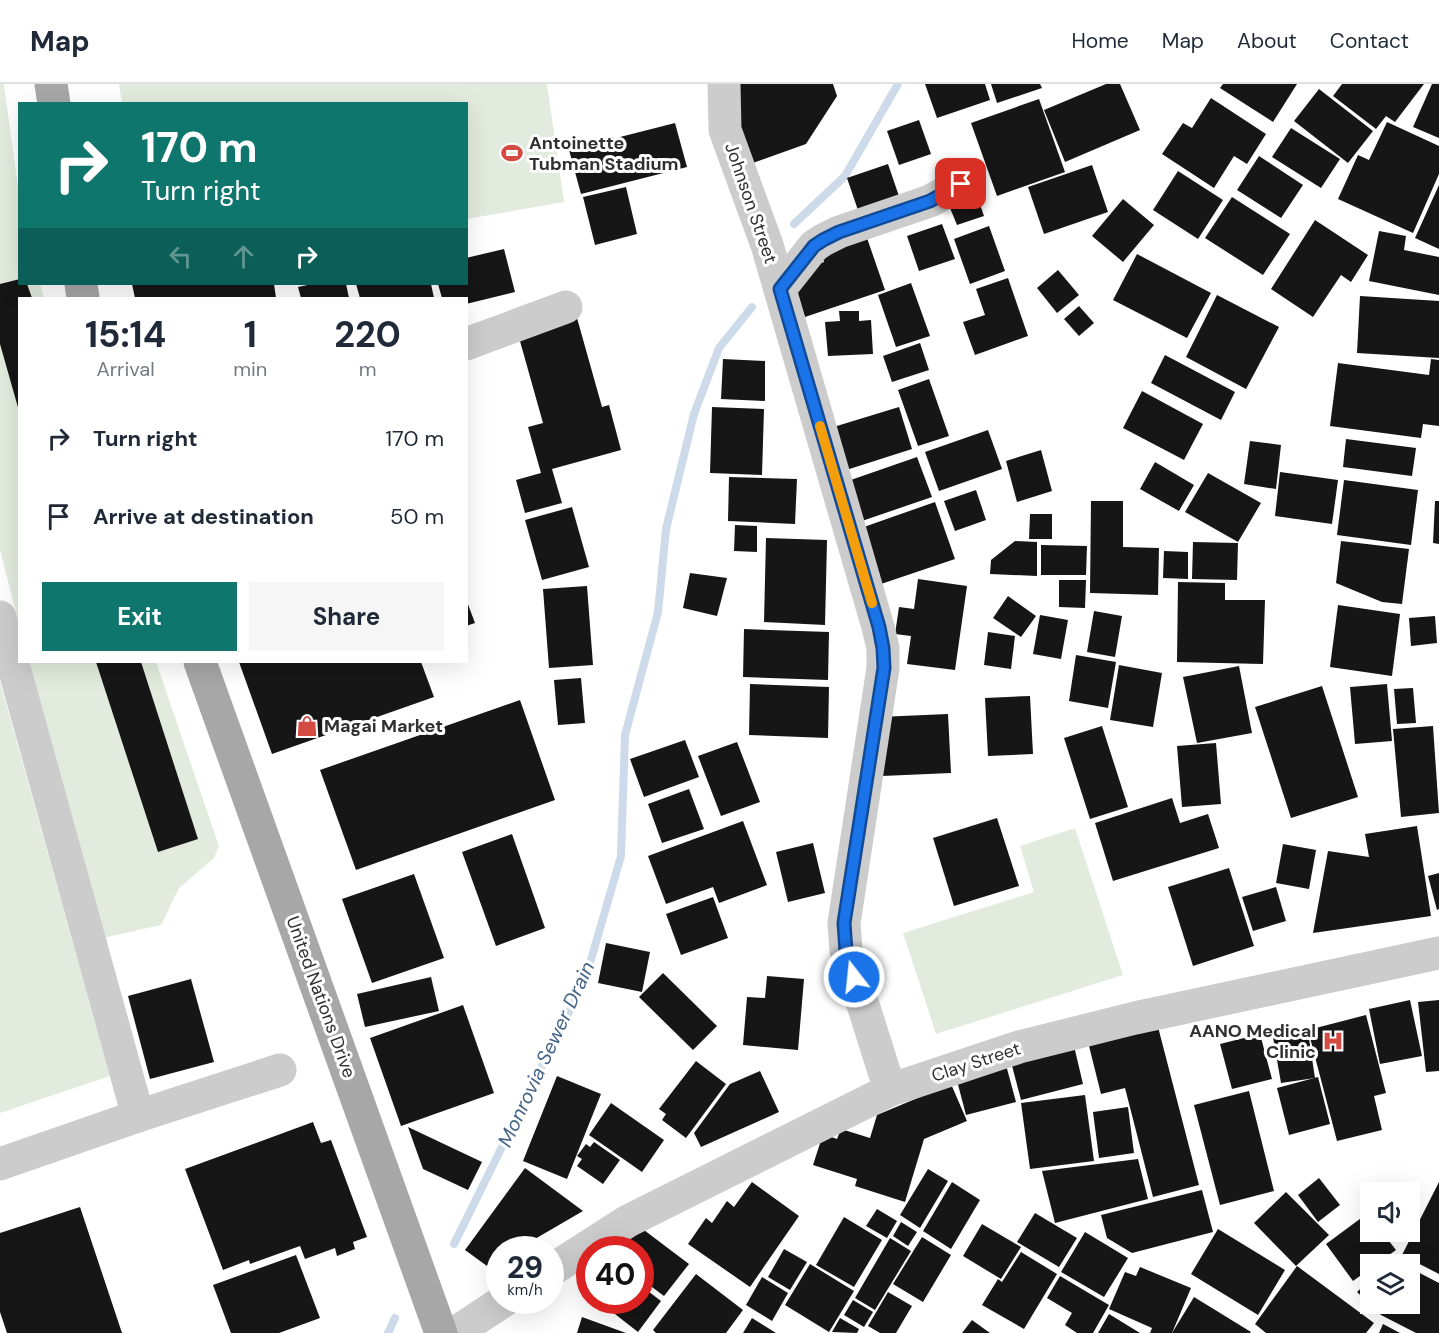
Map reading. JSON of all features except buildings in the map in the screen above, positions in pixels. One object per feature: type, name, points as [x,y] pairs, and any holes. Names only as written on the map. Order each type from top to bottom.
[{"type":"main road","points":[[51,84],[54,102]]},
{"type":"main road","name":"United Nations Drive","points":[[200,663],[441,1333]]},
{"type":"street","name":"Johnson Street","points":[[724,84],[725,130],[767,245],[879,627],[883,648],[884,668],[844,923],[846,951],[890,1090]]},
{"type":"street","points":[[780,289],[814,246],[823,240],[839,232],[930,201],[961,184]]},
{"type":"street","points":[[468,343],[566,308]]},
{"type":"street","points":[[0,617],[138,1116]]},
{"type":"street","name":"Clay Street","points":[[564,1262],[628,1221],[890,1090],[1019,1047],[1135,1018],[1439,953]]},
{"type":"street","points":[[0,1164],[280,1070]]},
{"type":"street","points":[[455,1333],[486,1313]]},
{"type":"shaded area","points":[[0,84],[4,84],[18,188],[18,285],[40,285],[44,297],[18,297],[18,620],[0,550]]},
{"type":"shaded area","name":"Antoinette Tubman Stadium","points":[[119,84],[547,84],[564,202],[468,219],[468,102],[122,102]]},
{"type":"shaded area","points":[[29,663],[156,663],[219,846],[214,858],[179,888],[161,925],[103,938]]},
{"type":"shaded area","points":[[0,682],[110,1076],[0,1113]]},
{"type":"shaded area","points":[[1075,828],[1123,975],[936,1034],[903,933],[1034,892],[1020,846]]},
{"type":"waterway","name":"Monrovia Sewer Drain","points":[[794,224],[845,176],[898,84]]},
{"type":"waterway","name":"Monrovia Sewer Drain","points":[[454,1244],[586,977],[621,856],[625,735],[658,612],[666,529],[694,414],[719,348],[752,307]]},
{"type":"waterway","name":"Monrovia Sewer Drain","points":[[388,1333],[395,1318]]},
{"type":"slow traffic","points":[[820,426],[872,603]]},
{"type":"place","name":"Antoinette Tubman Stadium","points":[[512,153]]},
{"type":"place","name":"Magai Market","points":[[307,726]]},
{"type":"place","name":"AANO Medical Clinic","points":[[1333,1041]]},
{"type":"route","points":[[854,977],[846,951],[844,923],[884,668],[883,648],[879,627],[780,289],[814,246],[823,240],[839,232],[930,201],[961,184]]}]
